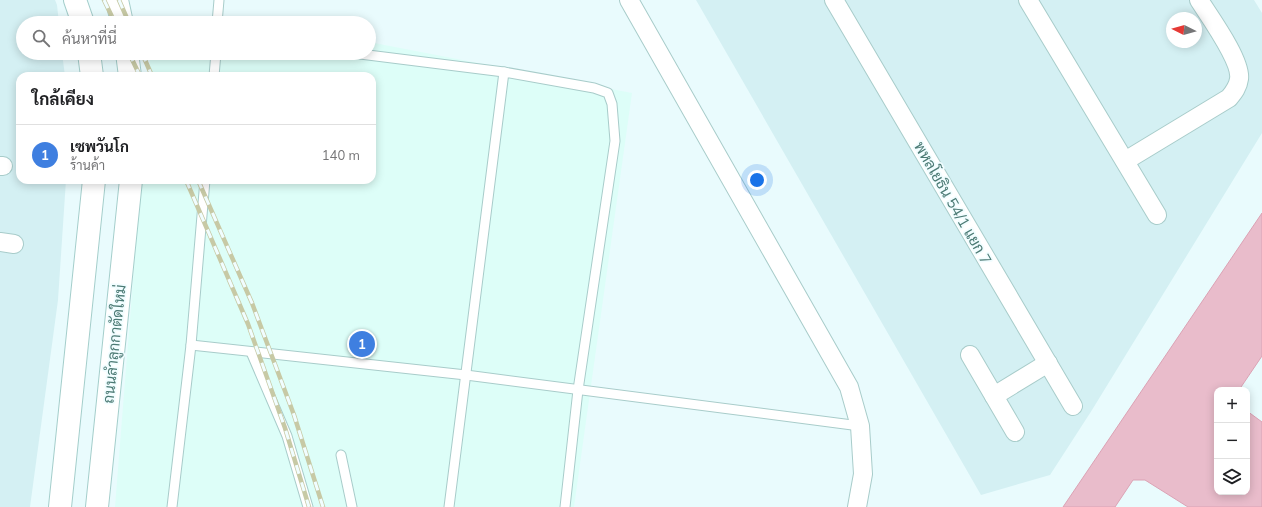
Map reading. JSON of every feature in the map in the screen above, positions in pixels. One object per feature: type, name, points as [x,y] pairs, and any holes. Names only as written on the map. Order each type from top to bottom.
[{"type":"main road","points":[[75,0],[81,16]]},
{"type":"main road","points":[[117,0],[120,16]]},
{"type":"main road","points":[[91,60],[92,72]]},
{"type":"main road","points":[[128,60],[129,72]]},
{"type":"main road","points":[[60,507],[94,184]]},
{"type":"main road","name":"ถนนลำลูกกาตัดใหม่","points":[[96,507],[131,184]]},
{"type":"street","points":[[629,0],[849,387],[860,426],[863,474],[858,507]]},
{"type":"street","name":"พหลโยธิน 54/1 แยก 7","points":[[834,0],[1073,406]]},
{"type":"street","points":[[1028,0],[1157,214]]},
{"type":"street","points":[[1125,161],[1229,98],[1236,89],[1240,78],[1237,64],[1199,0]]},
{"type":"street","points":[[970,355],[1015,432]]},
{"type":"street","points":[[994,396],[1048,363]]},
{"type":"lane","points":[[218,0],[218,16]]},
{"type":"lane","points":[[376,56],[504,72],[594,88],[608,94],[612,104],[615,141],[578,390],[565,507]]},
{"type":"lane","points":[[214,72],[215,60]]},
{"type":"lane","points":[[449,507],[504,72]]},
{"type":"lane","points":[[172,507],[191,345],[205,184]]},
{"type":"lane","points":[[191,345],[466,375],[860,426]]},
{"type":"lane","points":[[251,352],[287,436],[308,507]]},
{"type":"lane","points":[[341,455],[352,507]]},
{"type":"shaded area","points":[[0,0],[55,0],[58,16],[16,16],[16,60],[63,60],[64,72],[16,72],[16,184],[66,184],[58,300],[30,507],[0,507]]},
{"type":"shaded area","points":[[696,0],[1254,0],[1262,13],[1262,133],[1092,410],[1050,475],[981,495]]},
{"type":"shaded area","points":[[376,43],[632,93],[574,507],[115,507],[141,184],[376,184],[376,72],[149,72],[150,60],[376,60]]},
{"type":"shaded area","points":[[1262,213],[1262,356],[1241,387],[1214,387],[1214,495],[1250,495],[1250,413],[1262,422],[1262,507],[1188,507],[1145,480],[1133,480],[1115,507],[1063,507]]},
{"type":"railway","points":[[104,0],[112,16]]},
{"type":"railway","points":[[119,0],[126,16]]},
{"type":"railway","points":[[132,60],[138,72]]},
{"type":"railway","points":[[145,60],[150,72]]},
{"type":"railway","points":[[188,184],[248,324],[285,428],[309,507]]},
{"type":"railway","points":[[200,184],[252,303],[294,415],[323,507]]},
{"type":"place","name":"เซพวันโก","points":[[362,344]]}]
